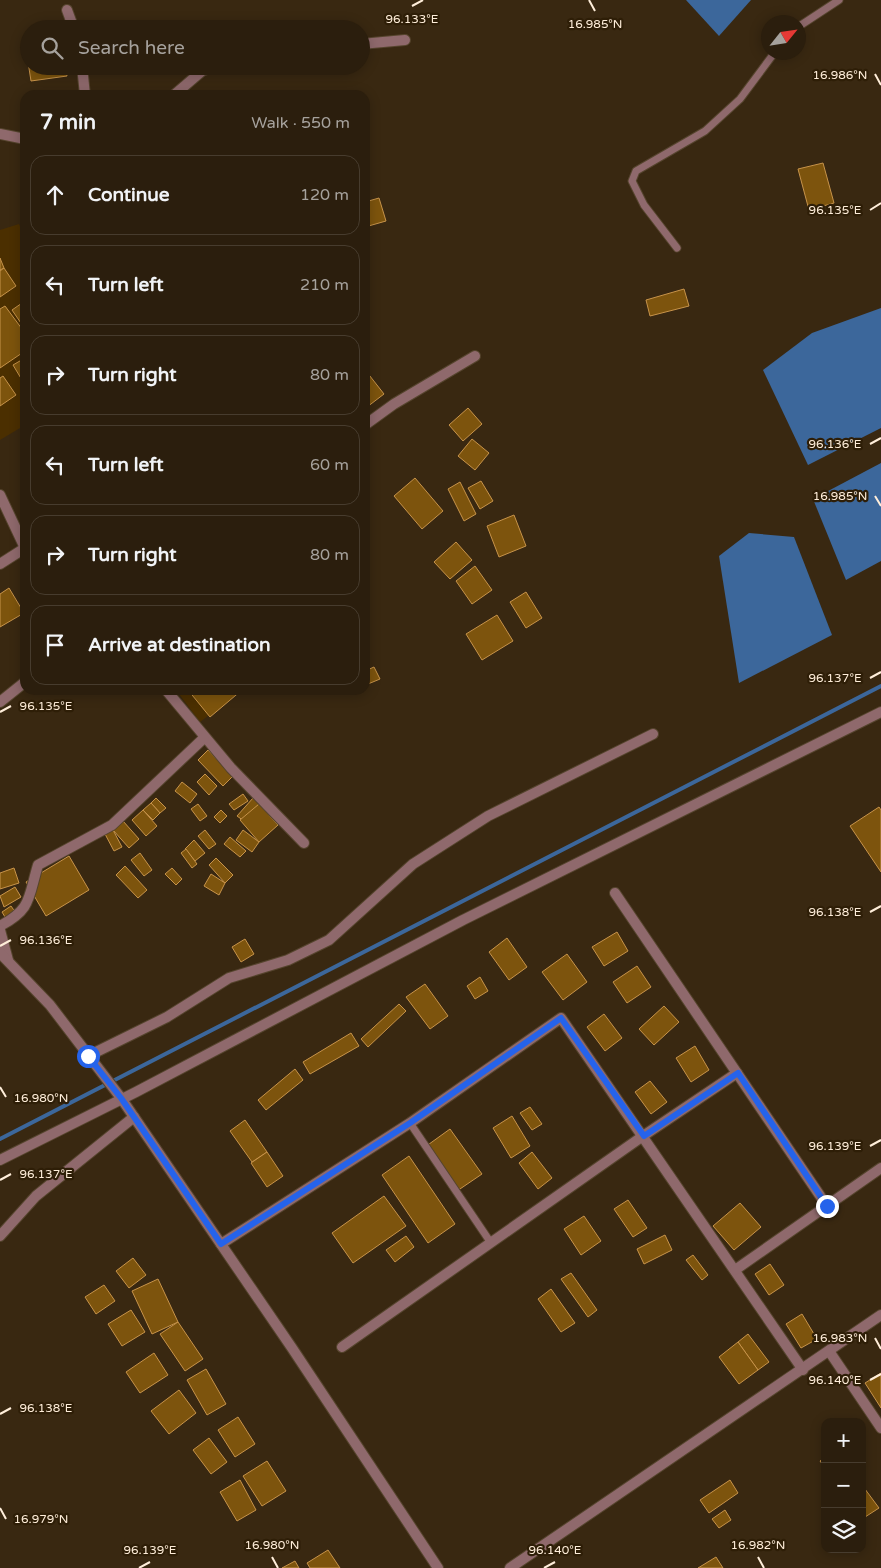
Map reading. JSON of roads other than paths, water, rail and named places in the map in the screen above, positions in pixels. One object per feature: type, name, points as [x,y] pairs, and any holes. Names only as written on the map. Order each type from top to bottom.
[{"type":"street","points":[[67,10],[71,20]]},
{"type":"street","points":[[370,43],[404,40]]},
{"type":"street","points":[[83,75],[84,90]]},
{"type":"street","points":[[180,90],[197,75]]},
{"type":"street","points":[[0,134],[20,138]]},
{"type":"street","points":[[370,421],[394,404],[475,356]]},
{"type":"street","points":[[0,495],[20,537]]},
{"type":"street","points":[[0,564],[20,551]]},
{"type":"street","points":[[0,702],[20,686]]},
{"type":"street","points":[[170,695],[204,738],[304,843]]},
{"type":"street","points":[[0,1160],[463,920],[881,712]]},
{"type":"street","points":[[88,1056],[167,1017],[229,978],[288,960],[329,940],[413,864],[488,816],[653,734]]},
{"type":"street","points":[[204,738],[112,825],[38,865],[26,905],[18,916],[0,928],[4,957],[50,1005],[121,1098],[221,1244],[434,1567]]},
{"type":"street","points":[[615,893],[827,1206]]},
{"type":"street","points":[[221,1244],[410,1123],[561,1018],[644,1136],[803,1370]]},
{"type":"street","points":[[342,1347],[644,1136],[738,1073]]},
{"type":"street","points":[[0,1236],[36,1196],[134,1117]]},
{"type":"street","points":[[735,1270],[881,1168]]},
{"type":"street","points":[[510,1568],[881,1315]]},
{"type":"street","points":[[829,1351],[881,1428]]},
{"type":"lane","points":[[806,22],[839,0]]},
{"type":"lane","points":[[677,248],[640,197],[632,181],[636,171],[705,131],[740,99],[768,60]]},
{"type":"lane","points":[[410,1123],[491,1243]]},
{"type":"water","points":[[686,0],[751,0],[719,36]]},
{"type":"water","points":[[881,308],[881,428],[808,465],[763,370],[812,333]]},
{"type":"water","points":[[881,463],[881,561],[846,580],[813,499]]},
{"type":"water","points":[[749,533],[794,537],[832,635],[739,683],[719,556]]},
{"type":"waterway","points":[[0,1139],[881,686]]}]
